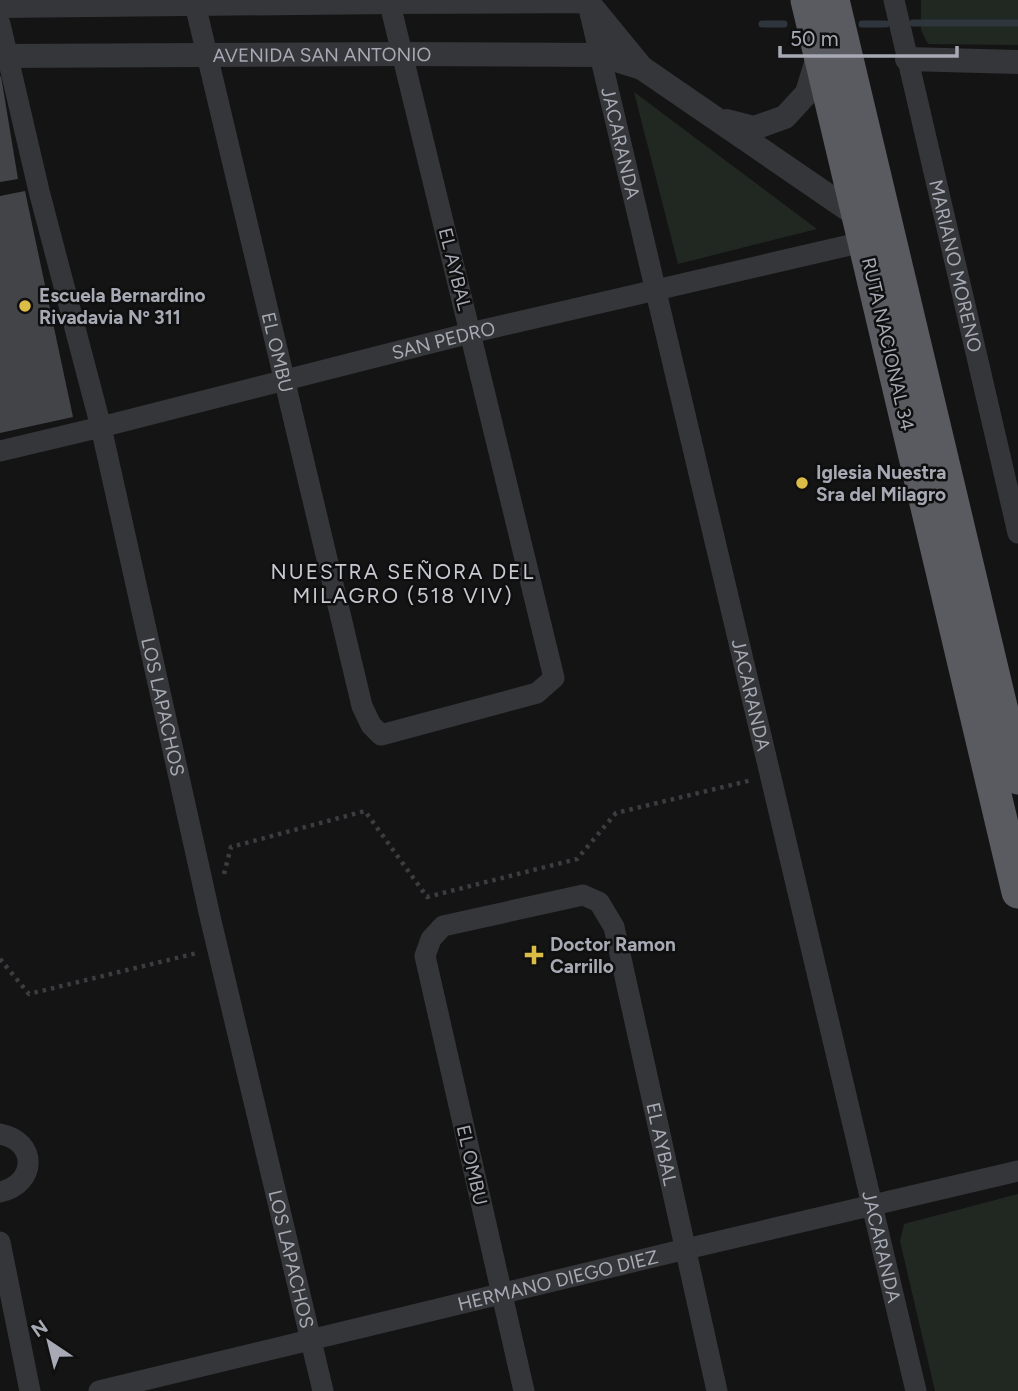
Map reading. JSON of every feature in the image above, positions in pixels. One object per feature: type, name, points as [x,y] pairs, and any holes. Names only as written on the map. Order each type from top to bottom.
[{"type":"highway","name":"RUTA NACIONAL 34","points":[[807,0],[819,54],[870,231],[1018,778]]},
{"type":"highway","name":"RUTA NACIONAL 34","points":[[833,0],[870,231],[1018,892]]},
{"type":"street","points":[[0,6],[591,0]]},
{"type":"street","name":"AVENIDA SAN ANTONIO","points":[[591,0],[642,68]]},
{"type":"street","name":"JACARANDA","points":[[591,0],[600,55],[916,1391]]},
{"type":"street","name":"MARIANO MORENO","points":[[894,0],[1018,533]]},
{"type":"street","name":"EL AYBAL","points":[[389,1],[551,661]]},
{"type":"street","name":"EL OMBU","points":[[195,2],[362,706],[371,725],[381,735],[537,693],[554,678],[551,661]]},
{"type":"street","name":"LOS LAPACHOS","points":[[0,23],[4,56],[101,427],[211,921],[323,1391]]},
{"type":"street","points":[[716,119],[754,128],[785,117],[807,93],[819,54]]},
{"type":"street","name":"AVENIDA SAN ANTONIO","points":[[4,56],[600,55],[642,68],[870,231]]},
{"type":"street","points":[[907,59],[1018,62]]},
{"type":"street","name":"SAN PEDRO","points":[[0,451],[470,332],[656,291],[870,231]]},
{"type":"street","name":"EL OMBU","points":[[524,1391],[425,956],[431,939],[443,926],[583,895],[599,902]]},
{"type":"street","name":"EL AYBAL","points":[[599,902],[614,927],[717,1391]]},
{"type":"street","points":[[0,1133],[18,1140],[28,1157],[28,1167],[18,1185],[0,1192]]},
{"type":"street","name":"HERMANO DIEGO DIEZ","points":[[99,1391],[1018,1171]]},
{"type":"street","points":[[0,1242],[30,1391]]},
{"type":"path","points":[[0,959],[29,994],[203,951],[231,847],[365,811],[427,897],[577,859],[616,813],[770,775]]},
{"type":"shaded area","points":[[921,0],[1018,0],[1018,45],[928,44],[921,30]]},
{"type":"shaded area","points":[[634,92],[817,229],[678,264]]},
{"type":"shaded area","points":[[1018,1194],[1018,1391],[935,1391],[900,1241],[904,1224]]},
{"type":"building","points":[[0,77],[18,179],[0,182]]},
{"type":"building","name":"Escuela Bernardino Rivadavia Nº 311","points":[[25,191],[73,417],[0,433],[0,196]]},
{"type":"waterway","points":[[913,23],[1018,23]]},
{"type":"waterway","points":[[762,24],[784,24]]},
{"type":"waterway","points":[[862,24],[886,24]]},
{"type":"place","name":"Escuela Bernardino Rivadavia Nº 311","points":[[25,306]]},
{"type":"place","name":"Iglesia Nuestra Sra del Milagro","points":[[802,483]]},
{"type":"place","name":"Doctor Ramon Carrillo","points":[[534,955]]},
{"type":"district","name":"NUESTRA SEÑORA DEL MILAGRO (518 VIV)","points":[[403,583]]}]
